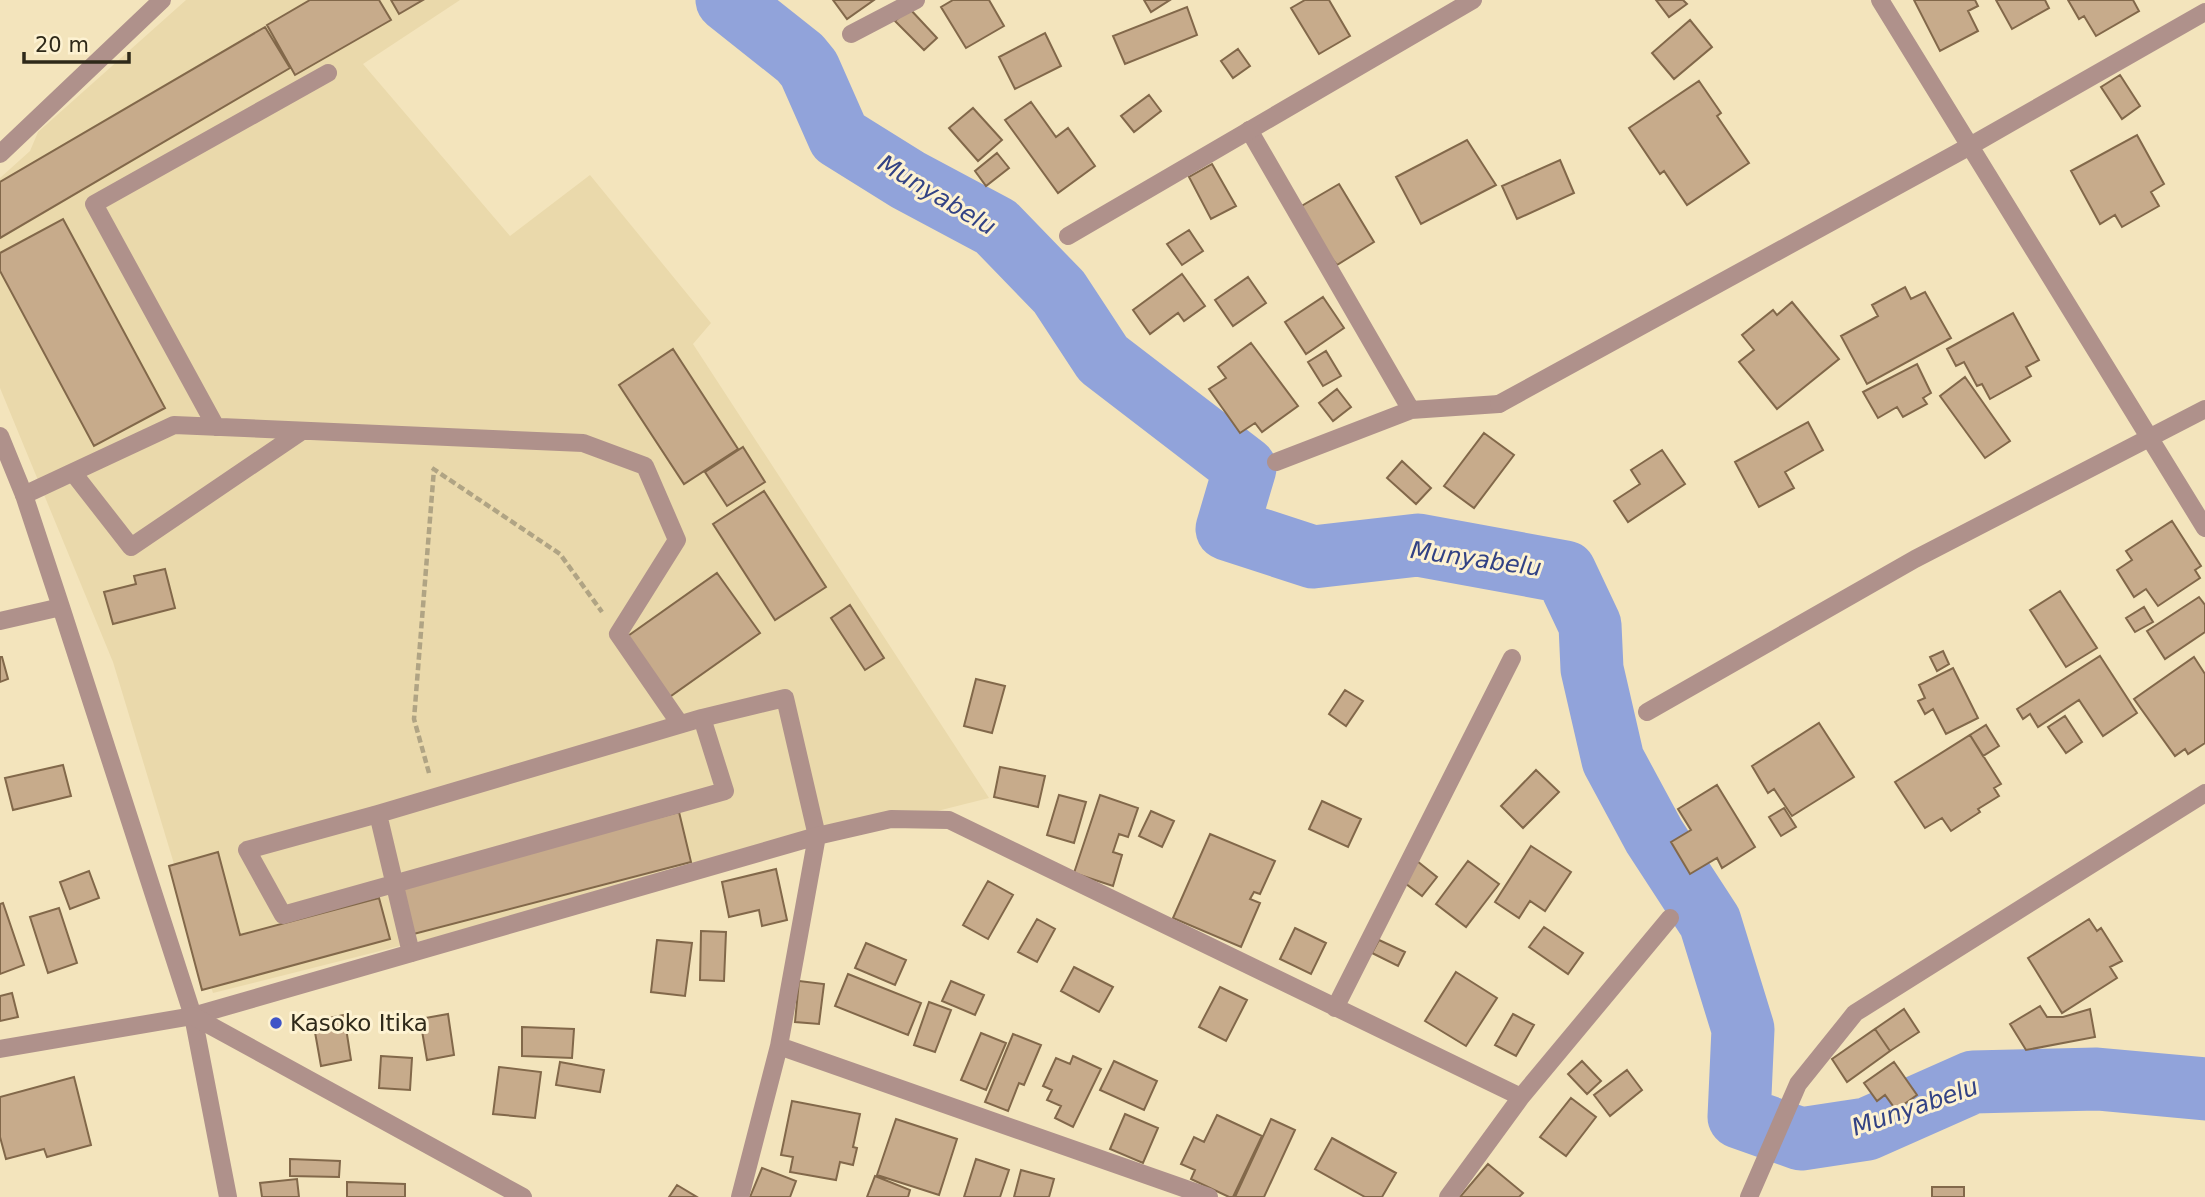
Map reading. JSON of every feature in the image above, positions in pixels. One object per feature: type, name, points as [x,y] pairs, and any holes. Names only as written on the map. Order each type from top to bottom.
[{"type":"street","points":[[0,154],[162,0]]},
{"type":"street","points":[[851,34],[916,0]]},
{"type":"street","points":[[1068,236],[1473,0]]},
{"type":"street","points":[[1880,0],[2205,528]]},
{"type":"street","points":[[1276,462],[1411,410],[1499,404],[1969,146],[2205,12]]},
{"type":"street","points":[[216,427],[94,204],[328,73]]},
{"type":"street","points":[[1249,130],[1411,410]]},
{"type":"street","points":[[1647,712],[1915,559],[2205,409]]},
{"type":"street","points":[[24,495],[74,474],[174,425],[583,443],[645,466],[677,540],[618,634],[680,724]]},
{"type":"street","points":[[74,474],[131,547],[302,431]]},
{"type":"street","points":[[0,436],[24,495],[193,1016],[228,1197]]},
{"type":"street","points":[[0,621],[61,607]]},
{"type":"street","points":[[1335,1008],[1512,658]]},
{"type":"street","points":[[702,718],[725,791],[283,915],[247,850],[680,724],[702,718],[785,698],[817,836],[779,1046],[740,1197]]},
{"type":"street","points":[[1751,1192],[1798,1084],[1854,1013],[2205,793]]},
{"type":"street","points":[[378,814],[411,953]]},
{"type":"street","points":[[0,1049],[193,1016],[817,836],[891,818],[949,820],[1521,1097]]},
{"type":"street","points":[[1448,1197],[1521,1097],[1670,918]]},
{"type":"street","points":[[193,1016],[523,1197]]},
{"type":"street","points":[[779,1046],[1209,1197]]},
{"type":"path","points":[[424,462],[560,554],[618,634]]},
{"type":"path","points":[[434,469],[414,719],[435,797]]},
{"type":"shaded area","points":[[186,0],[460,0],[363,64],[510,236],[590,175],[711,323],[693,344],[989,798],[213,993],[113,662],[0,388],[0,178],[30,151],[38,132]]},
{"type":"building","points":[[310,0],[379,0],[391,20],[295,75],[267,25]]},
{"type":"building","points":[[391,0],[423,0],[399,14]]},
{"type":"building","points":[[833,0],[874,0],[847,19]]},
{"type":"building","points":[[953,0],[989,0],[1004,26],[966,48],[941,7]]},
{"type":"building","points":[[1144,0],[1170,0],[1151,12]]},
{"type":"building","points":[[1305,0],[1329,0],[1350,36],[1319,54],[1291,8]]},
{"type":"building","points":[[1656,0],[1683,0],[1687,4],[1669,17]]},
{"type":"building","points":[[1914,0],[1975,0],[1978,6],[1968,11],[1978,31],[1940,51]]},
{"type":"building","points":[[1996,0],[2045,0],[2049,8],[2012,29]]},
{"type":"building","points":[[2068,0],[2133,0],[2139,11],[2096,36],[2084,16],[2079,19]]},
{"type":"building","points":[[1187,7],[1197,35],[1125,64],[1113,36]]},
{"type":"building","points":[[909,8],[937,38],[924,50],[895,21]]},
{"type":"building","points":[[1690,20],[1712,47],[1674,79],[1652,53]]},
{"type":"building","points":[[265,27],[290,68],[0,238],[0,182]]},
{"type":"building","points":[[1045,33],[1061,66],[1015,89],[999,57]]},
{"type":"building","points":[[1238,49],[1250,66],[1233,78],[1221,61]]},
{"type":"building","points":[[2120,75],[2140,106],[2122,119],[2101,87]]},
{"type":"building","points":[[1699,81],[1721,113],[1717,116],[1749,163],[1687,205],[1664,171],[1660,174],[1629,128]]},
{"type":"building","points":[[1149,95],[1161,111],[1134,132],[1121,116]]},
{"type":"building","points":[[1031,102],[1056,137],[1068,128],[1095,166],[1058,193],[1005,120]]},
{"type":"building","points":[[973,108],[1002,140],[978,161],[949,128]]},
{"type":"building","points":[[2137,135],[2164,184],[2151,192],[2159,206],[2122,227],[2115,215],[2100,224],[2071,171]]},
{"type":"building","points":[[1467,140],[1496,185],[1421,224],[1396,177]]},
{"type":"building","points":[[997,153],[1009,168],[986,186],[975,171]]},
{"type":"building","points":[[1560,160],[1574,193],[1517,219],[1502,186]]},
{"type":"building","points":[[1212,164],[1236,206],[1211,219],[1189,177]]},
{"type":"building","points":[[1339,184],[1374,242],[1337,265],[1293,211]]},
{"type":"building","points":[[63,219],[165,408],[94,446],[0,271],[0,253]]},
{"type":"building","points":[[1189,230],[1203,251],[1182,265],[1167,244]]},
{"type":"building","points":[[1182,274],[1205,306],[1184,321],[1178,313],[1150,334],[1133,310]]},
{"type":"building","points":[[1248,277],[1266,303],[1233,326],[1215,300]]},
{"type":"building","points":[[1905,287],[1911,299],[1925,292],[1951,338],[1867,384],[1841,336],[1878,316],[1872,305]]},
{"type":"building","points":[[1323,297],[1344,328],[1306,354],[1285,322]]},
{"type":"building","points":[[1792,302],[1839,359],[1777,409],[1739,362],[1754,350],[1742,335],[1773,310],[1777,315]]},
{"type":"building","points":[[2013,313],[2039,360],[2026,367],[2031,376],[1990,399],[1982,384],[1977,386],[1964,362],[1956,366],[1947,349]]},
{"type":"building","points":[[1251,343],[1298,406],[1262,432],[1255,423],[1240,433],[1209,389],[1226,378],[1218,367]]},
{"type":"building","points":[[673,349],[738,449],[684,484],[619,385]]},
{"type":"building","points":[[1326,351],[1341,376],[1323,386],[1308,362]]},
{"type":"building","points":[[1917,364],[1931,393],[1923,398],[1927,404],[1903,417],[1897,407],[1878,418],[1863,392]]},
{"type":"building","points":[[1965,377],[2010,441],[1985,458],[1940,396]]},
{"type":"building","points":[[1337,389],[1351,407],[1333,421],[1319,403]]},
{"type":"building","points":[[1808,422],[1823,450],[1785,472],[1794,488],[1759,507],[1735,462]]},
{"type":"building","points":[[1484,433],[1514,455],[1474,508],[1444,486]]},
{"type":"building","points":[[743,447],[765,482],[727,506],[705,472]]},
{"type":"building","points":[[1662,450],[1685,484],[1628,522],[1614,501],[1640,484],[1631,470]]},
{"type":"building","points":[[1402,461],[1431,488],[1416,504],[1387,478]]},
{"type":"building","points":[[764,491],[826,587],[775,620],[713,524]]},
{"type":"building","points":[[2172,521],[2201,566],[2195,570],[2200,578],[2158,606],[2146,589],[2134,597],[2117,570],[2132,560],[2126,551]]},
{"type":"building","points":[[165,569],[175,608],[113,624],[104,592],[136,584],[134,576]]},
{"type":"building","points":[[717,573],[760,633],[661,703],[618,643]]},
{"type":"building","points":[[2060,591],[2097,648],[2066,667],[2030,610]]},
{"type":"building","points":[[2199,597],[2205,605],[2205,632],[2165,659],[2147,631]]},
{"type":"building","points":[[850,605],[884,658],[865,670],[831,618]]},
{"type":"building","points":[[2144,607],[2153,622],[2135,632],[2126,618]]},
{"type":"building","points":[[1943,651],[1949,664],[1937,671],[1930,657]]},
{"type":"building","points":[[2100,656],[2137,713],[2103,736],[2079,700],[2038,727],[2030,714],[2023,719],[2017,709]]},
{"type":"building","points":[[0,657],[8,679],[0,682]]},
{"type":"building","points":[[2194,657],[2205,674],[2205,743],[2188,754],[2185,749],[2175,756],[2134,699]]},
{"type":"building","points":[[1953,668],[1978,718],[1946,734],[1933,709],[1925,714],[1918,701],[1925,698],[1919,685]]},
{"type":"building","points":[[976,679],[1005,686],[992,733],[964,726]]},
{"type":"building","points":[[1345,690],[1363,701],[1346,726],[1329,714]]},
{"type":"building","points":[[2065,716],[2082,742],[2066,753],[2048,727]]},
{"type":"building","points":[[1819,723],[1854,777],[1792,816],[1774,789],[1768,793],[1752,766]]},
{"type":"building","points":[[1986,725],[1999,746],[1983,756],[1970,735]]},
{"type":"building","points":[[1970,735],[2001,784],[1994,788],[1999,796],[1951,831],[1942,818],[1925,828],[1895,782]]},
{"type":"building","points":[[63,765],[71,796],[13,810],[5,778]]},
{"type":"building","points":[[1000,767],[1045,776],[1038,807],[994,797]]},
{"type":"building","points":[[1536,770],[1559,792],[1523,828],[1501,806]]},
{"type":"building","points":[[1717,785],[1755,847],[1722,868],[1717,858],[1690,874],[1671,842],[1691,830],[1678,809]]},
{"type":"building","points":[[1059,795],[1086,802],[1074,843],[1047,835]]},
{"type":"building","points":[[1100,795],[1138,808],[1128,837],[1119,834],[1113,852],[1122,855],[1113,886],[1074,873]]},
{"type":"building","points":[[1322,801],[1361,819],[1348,847],[1309,829]]},
{"type":"building","points":[[1784,808],[1796,827],[1781,836],[1769,817]]},
{"type":"building","points":[[1151,811],[1174,821],[1162,847],[1139,836]]},
{"type":"building","points":[[679,812],[691,862],[402,937],[390,887]]},
{"type":"building","points":[[1210,834],[1275,861],[1260,894],[1254,892],[1250,899],[1260,903],[1241,947],[1173,918]]},
{"type":"building","points":[[1531,846],[1571,872],[1545,911],[1530,901],[1519,918],[1495,902]]},
{"type":"building","points":[[218,852],[240,935],[379,898],[390,939],[202,990],[169,866]]},
{"type":"building","points":[[1412,857],[1437,877],[1422,896],[1397,877]]},
{"type":"building","points":[[1468,861],[1499,884],[1466,927],[1436,904]]},
{"type":"building","points":[[776,869],[787,920],[762,926],[759,910],[729,917],[722,882]]},
{"type":"building","points":[[89,871],[99,898],[70,909],[60,882]]},
{"type":"building","points":[[988,881],[1013,895],[988,939],[963,925]]},
{"type":"building","points":[[3,903],[24,965],[0,974],[0,904]]},
{"type":"building","points":[[59,908],[77,963],[48,973],[30,917]]},
{"type":"building","points":[[1037,919],[1055,929],[1037,962],[1018,952]]},
{"type":"building","points":[[2089,919],[2097,931],[2101,928],[2122,961],[2110,967],[2117,978],[2062,1013],[2028,958]]},
{"type":"building","points":[[1544,927],[1583,953],[1568,974],[1529,947]]},
{"type":"building","points":[[1295,928],[1326,943],[1311,974],[1280,959]]},
{"type":"building","points":[[701,931],[726,932],[724,981],[700,980]]},
{"type":"building","points":[[657,940],[692,943],[685,996],[651,992]]},
{"type":"building","points":[[1379,940],[1405,952],[1398,966],[1372,953]]},
{"type":"building","points":[[866,943],[906,960],[895,985],[855,968]]},
{"type":"building","points":[[1074,967],[1113,987],[1099,1012],[1061,991]]},
{"type":"building","points":[[1456,972],[1497,998],[1466,1046],[1425,1021]]},
{"type":"building","points":[[848,974],[921,1003],[908,1035],[835,1006]]},
{"type":"building","points":[[799,981],[824,984],[819,1024],[795,1022]]},
{"type":"building","points":[[951,981],[984,995],[975,1015],[942,1001]]},
{"type":"building","points":[[1220,987],[1247,1000],[1226,1041],[1199,1027]]},
{"type":"building","points":[[12,993],[18,1017],[0,1021],[0,996]]},
{"type":"building","points":[[929,1002],[951,1010],[935,1052],[914,1045]]},
{"type":"building","points":[[2040,1006],[2047,1017],[2063,1017],[2090,1009],[2095,1037],[2026,1050],[2010,1024]]},
{"type":"building","points":[[1904,1009],[1919,1032],[1890,1051],[1875,1029]]},
{"type":"building","points":[[448,1014],[454,1055],[427,1060],[420,1019]]},
{"type":"building","points":[[1513,1014],[1534,1025],[1516,1056],[1495,1045]]},
{"type":"building","points":[[344,1015],[351,1060],[321,1066],[313,1021]]},
{"type":"building","points":[[522,1027],[574,1029],[572,1058],[522,1056]]},
{"type":"building","points":[[1875,1029],[1890,1051],[1847,1082],[1832,1059]]},
{"type":"building","points":[[981,1033],[1006,1043],[986,1090],[961,1080]]},
{"type":"building","points":[[1013,1034],[1041,1045],[1024,1085],[1019,1083],[1008,1111],[985,1102]]},
{"type":"building","points":[[381,1056],[412,1058],[410,1090],[379,1088]]},
{"type":"building","points":[[1073,1056],[1101,1069],[1073,1127],[1055,1118],[1061,1106],[1047,1100],[1052,1090],[1043,1086],[1056,1058],[1070,1064]]},
{"type":"building","points":[[1114,1061],[1157,1081],[1144,1110],[1100,1090]]},
{"type":"building","points":[[1582,1061],[1601,1081],[1587,1094],[1568,1074]]},
{"type":"building","points":[[560,1062],[604,1070],[600,1092],[556,1085]]},
{"type":"building","points":[[1894,1062],[1917,1095],[1896,1110],[1885,1095],[1877,1101],[1864,1083]]},
{"type":"building","points":[[499,1067],[541,1072],[535,1118],[493,1114]]},
{"type":"building","points":[[1627,1070],[1642,1090],[1610,1116],[1594,1095]]},
{"type":"building","points":[[74,1077],[91,1145],[47,1157],[44,1149],[6,1159],[0,1137],[0,1097]]},
{"type":"building","points":[[1571,1098],[1596,1117],[1566,1156],[1540,1137]]},
{"type":"building","points":[[792,1101],[860,1114],[853,1147],[857,1148],[853,1165],[840,1162],[836,1180],[790,1172],[793,1157],[781,1155]]},
{"type":"building","points":[[1125,1114],[1158,1128],[1143,1163],[1110,1149]]},
{"type":"building","points":[[1217,1115],[1262,1136],[1233,1197],[1191,1179],[1195,1170],[1181,1164],[1194,1137],[1204,1142]]},
{"type":"building","points":[[896,1119],[957,1139],[939,1195],[877,1175]]},
{"type":"building","points":[[1271,1119],[1295,1130],[1264,1197],[1235,1197]]},
{"type":"building","points":[[1332,1138],[1396,1173],[1382,1197],[1365,1197],[1315,1169]]},
{"type":"building","points":[[290,1159],[340,1161],[339,1177],[290,1176]]},
{"type":"building","points":[[976,1159],[1009,1170],[1000,1197],[964,1197]]},
{"type":"building","points":[[1488,1164],[1523,1193],[1519,1197],[1460,1197]]},
{"type":"building","points":[[762,1168],[796,1181],[790,1197],[750,1197]]},
{"type":"building","points":[[1021,1170],[1054,1179],[1049,1197],[1014,1197]]},
{"type":"building","points":[[875,1176],[910,1190],[908,1197],[867,1197]]},
{"type":"building","points":[[297,1179],[299,1197],[262,1197],[260,1183]]},
{"type":"building","points":[[347,1182],[405,1184],[405,1197],[347,1197]]},
{"type":"building","points":[[677,1185],[697,1197],[669,1197]]},
{"type":"building","points":[[1932,1187],[1964,1187],[1964,1197],[1932,1197]]},
{"type":"waterway","name":"Munyabelu","points":[[727,0],[800,58],[809,69],[839,137],[908,180],[996,227],[1059,292],[1103,359],[1245,468],[1227,529],[1313,557],[1418,545],[1565,572],[1590,625],[1592,669],[1613,760],[1654,836],[1710,922],[1743,1029],[1739,1117],[1801,1139],[1867,1129],[1973,1082],[2097,1079],[2205,1089]]},
{"type":"place","name":"Kasoko Itika","points":[[276,1023]]}]
